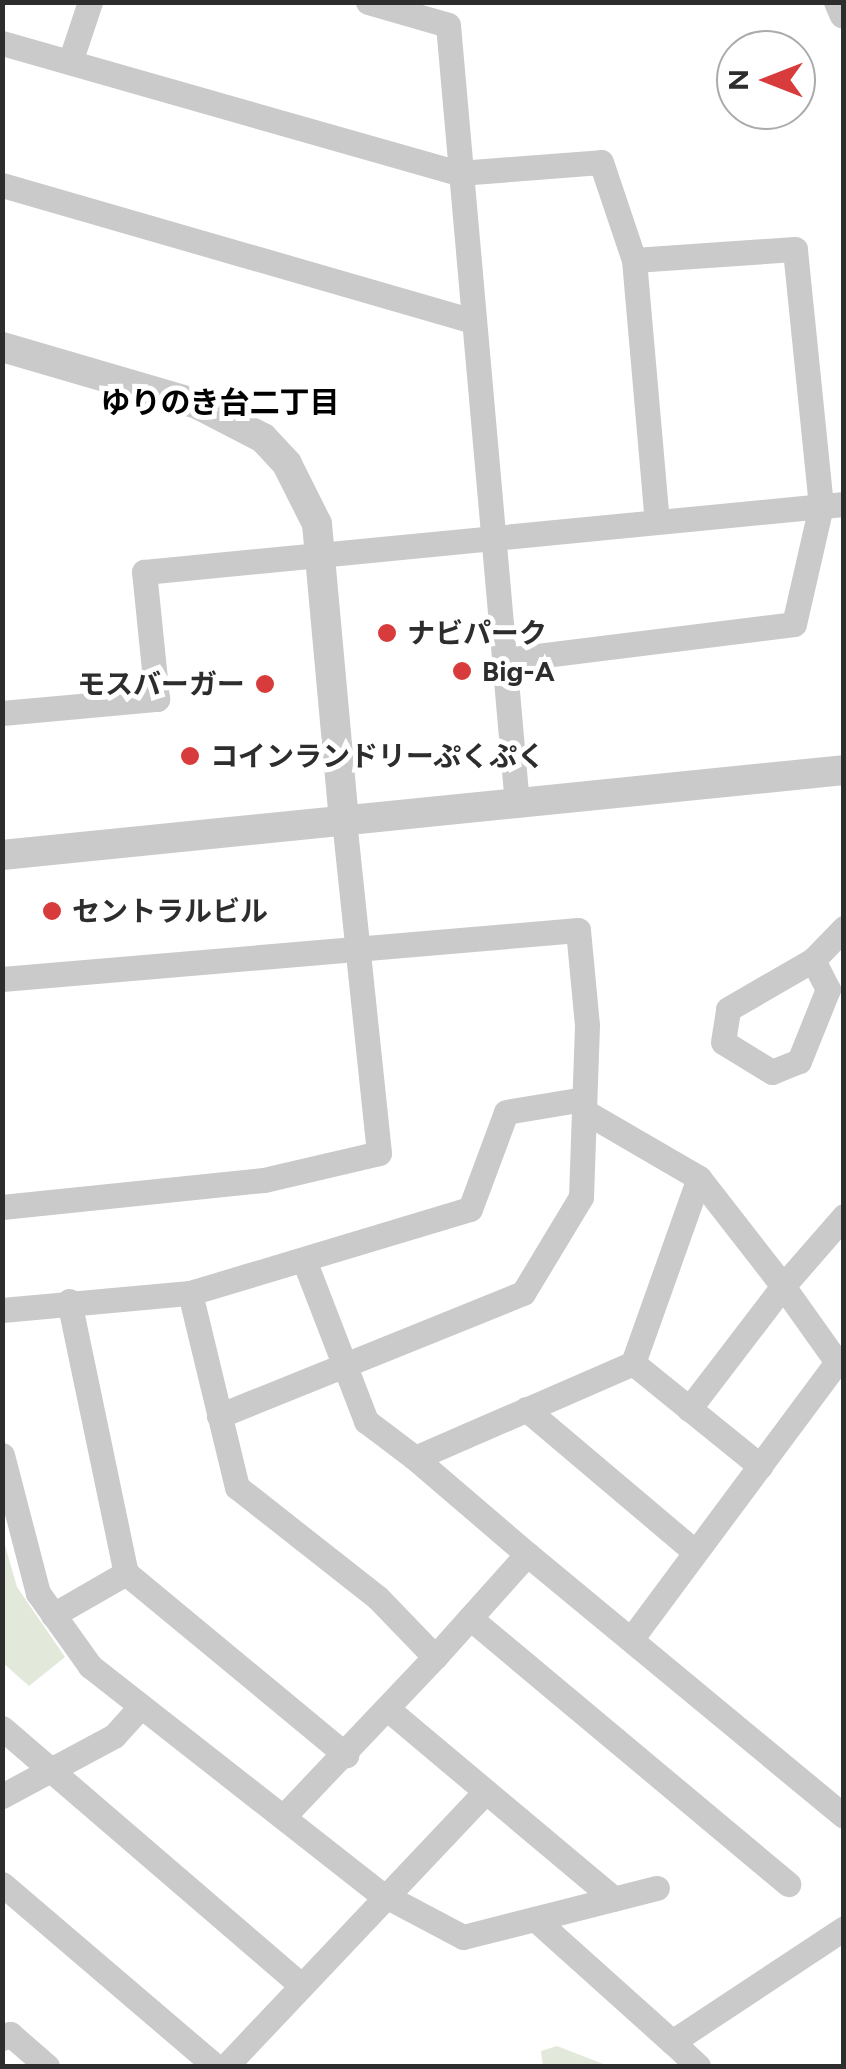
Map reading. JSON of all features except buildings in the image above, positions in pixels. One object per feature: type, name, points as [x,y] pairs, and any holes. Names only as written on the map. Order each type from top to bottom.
[{"type":"street","points":[[70,62],[90,2]]},
{"type":"street","points":[[368,2],[448,26],[518,806]]},
{"type":"street","points":[[839,2],[844,14]]},
{"type":"street","points":[[3,46],[459,173],[601,162],[634,260],[657,521]]},
{"type":"street","points":[[2,185],[474,321]]},
{"type":"street","points":[[505,660],[794,624],[832,505],[795,249],[634,260]]},
{"type":"street","points":[[2,347],[197,404],[263,438],[304,492],[320,555],[379,1153],[264,1180],[2,1207]]},
{"type":"street","points":[[2,713],[157,699],[144,572],[832,505]]},
{"type":"street","points":[[2,854],[518,806],[844,770]]},
{"type":"street","points":[[813,960],[828,989],[799,1060],[772,1072],[723,1042],[728,1009],[813,960],[844,928]]},
{"type":"street","points":[[2,980],[578,930],[584,1105],[581,1197],[523,1293],[344,1369],[219,1416]]},
{"type":"street","points":[[2,1310],[69,1301],[190,1294],[470,1209],[506,1112],[584,1105],[699,1178],[784,1286],[837,1362],[632,1638]]},
{"type":"street","points":[[415,1458],[633,1363],[699,1178]]},
{"type":"street","points":[[690,1409],[784,1286],[844,1216]]},
{"type":"street","points":[[304,1260],[366,1421],[844,1816]]},
{"type":"street","points":[[190,1294],[237,1487],[378,1598],[435,1657]]},
{"type":"street","points":[[69,1301],[126,1572],[346,1755]]},
{"type":"street","points":[[633,1363],[760,1466]]},
{"type":"street","points":[[526,1410],[694,1552]]},
{"type":"street","points":[[2,1455],[38,1594],[90,1666],[380,1893],[462,1936],[657,1888]]},
{"type":"street","points":[[283,1817],[390,1711],[527,1554]]},
{"type":"street","points":[[53,1614],[126,1572]]},
{"type":"street","points":[[470,1618],[788,1884]]},
{"type":"street","points":[[2,1796],[114,1736],[141,1706]]},
{"type":"street","points":[[390,1711],[614,1899]]},
{"type":"street","points":[[2,1728],[56,1767],[300,1984]]},
{"type":"street","points":[[226,2066],[380,1893],[485,1792]]},
{"type":"street","points":[[2,1884],[215,2066]]},
{"type":"street","points":[[535,1919],[698,2066]]},
{"type":"street","points":[[672,2042],[844,1928]]},
{"type":"street","points":[[2,2038],[10,2034],[48,2066]]},
{"type":"shaded area","points":[[2,1535],[17,1587],[65,1657],[29,1686],[3,1663]]},
{"type":"shaded area","points":[[557,2046],[607,2066],[543,2066],[541,2051]]},
{"type":"place","name":"ナビパーク","points":[[387,633]]},
{"type":"place","name":"Big-A","points":[[462,671]]},
{"type":"place","name":"モスバーガー","points":[[265,684]]},
{"type":"place","name":"コインランドリーぷくぷく","points":[[190,756]]},
{"type":"place","name":"セントラルビル","points":[[52,911]]},
{"type":"district","name":"ゆりのき台二丁目","points":[[220,403]]}]
